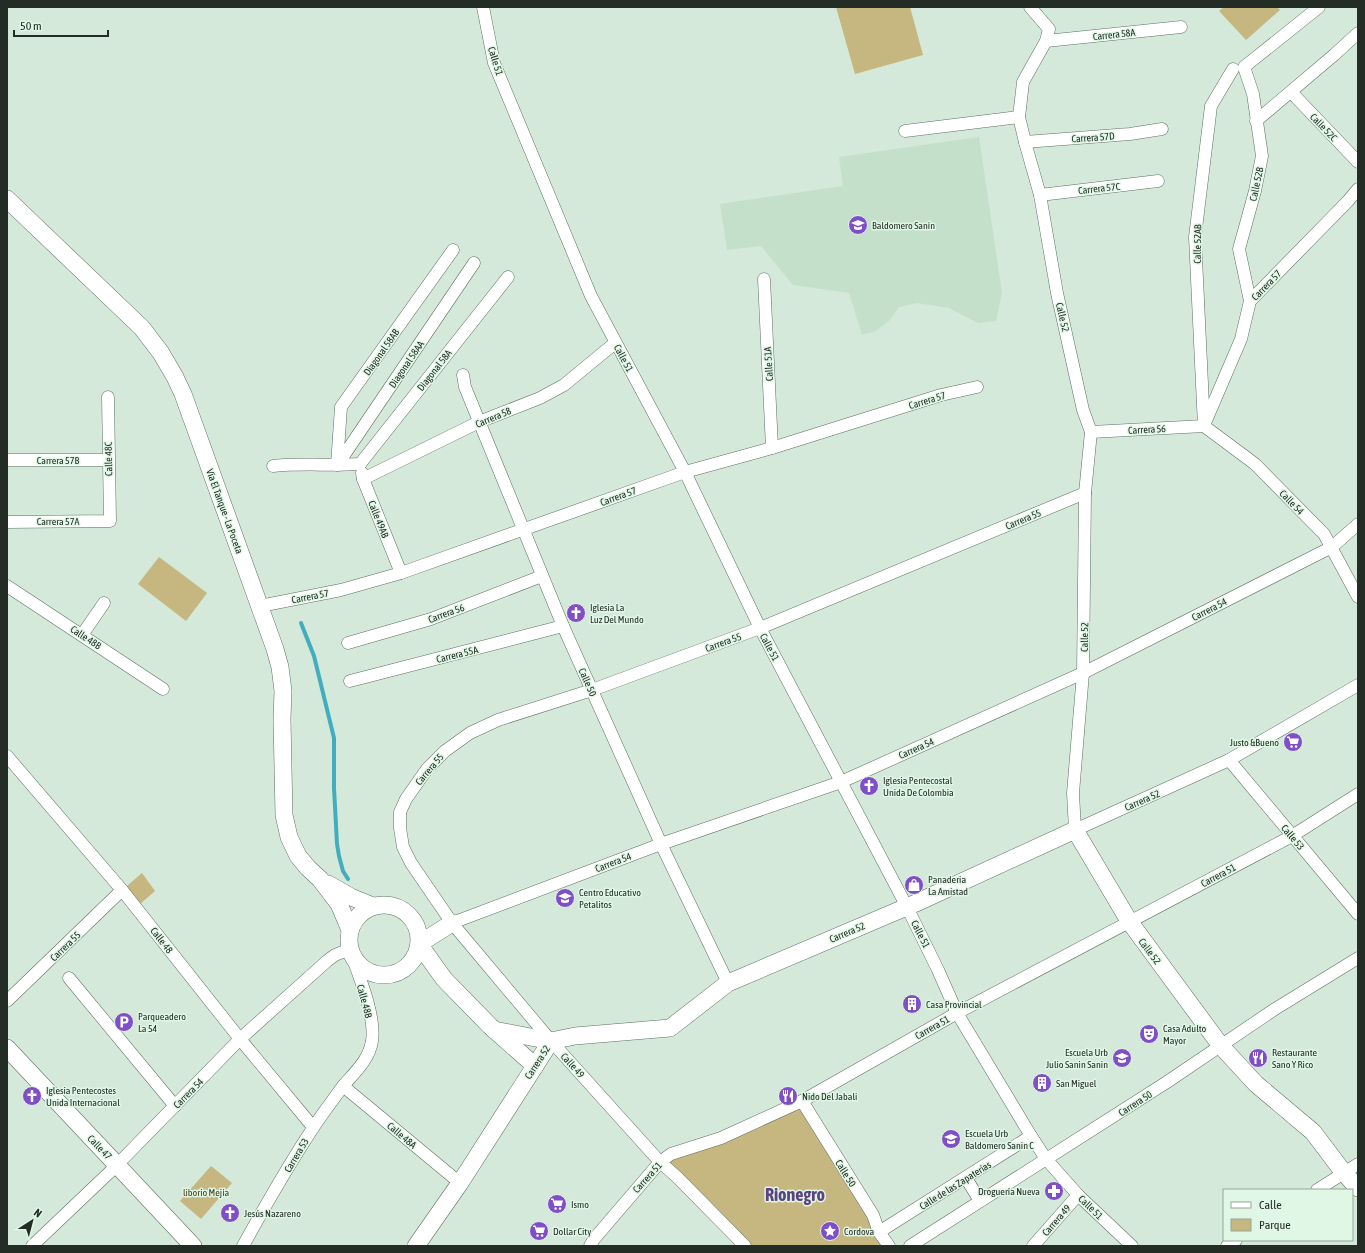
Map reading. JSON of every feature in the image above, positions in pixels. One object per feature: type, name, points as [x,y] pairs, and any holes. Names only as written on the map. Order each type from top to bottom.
[{"type":"street","name":"Calle 51","points":[[483,7],[494,63],[591,296],[685,472],[760,628],[907,907],[957,1013],[1046,1159],[1078,1195],[1132,1246]]},
{"type":"street","points":[[1030,7],[1049,28],[1046,41]]},
{"type":"street","points":[[1238,68],[1319,7]]},
{"type":"street","name":"Carrera 58A","points":[[1046,41],[1181,28]]},
{"type":"street","points":[[1256,121],[1356,39]]},
{"type":"street","name":"Calle 52","points":[[1046,41],[1023,82],[1019,117],[1024,142],[1040,195],[1057,293],[1083,410],[1091,432],[1085,493],[1083,673],[1072,793],[1075,830],[1129,921],[1221,1046],[1256,1084],[1313,1132],[1344,1173],[1358,1188]]},
{"type":"street","name":"Calle 52B","points":[[1238,68],[1253,94],[1262,156],[1255,191],[1239,249],[1250,301]]},
{"type":"street","name":"Calle 52AB","points":[[1204,426],[1196,237],[1211,106],[1238,68]]},
{"type":"street","name":"Calle 52C","points":[[1291,92],[1358,162]]},
{"type":"street","points":[[905,131],[1019,117]]},
{"type":"street","name":"Carrera 57D","points":[[1024,142],[1130,134],[1162,129]]},
{"type":"street","name":"Carrera 57C","points":[[1040,195],[1158,181]]},
{"type":"street","name":"Carrera 57","points":[[1204,426],[1241,339],[1250,301],[1358,189]]},
{"type":"street","name":"Vía El Tanque - La Poceta","points":[[7,199],[142,328],[161,353],[175,376],[183,394],[275,650],[282,680],[284,815],[289,837],[298,856],[320,879],[339,904],[350,930]]},
{"type":"street","name":"Diagonal 58AB","points":[[337,465],[341,407],[453,250]]},
{"type":"street","name":"Diagonal 58AA","points":[[337,465],[474,263]]},
{"type":"street","name":"Diagonal 58A","points":[[360,464],[508,277]]},
{"type":"street","name":"Calle 51A","points":[[764,279],[772,448]]},
{"type":"street","name":"Carrera 58","points":[[363,479],[479,422],[540,398],[564,385],[615,343]]},
{"type":"street","name":"Calle 50","points":[[463,375],[465,387],[563,626],[661,844],[728,983]]},
{"type":"street","name":"Carrera 57","points":[[260,606],[341,590],[401,573],[685,472],[772,448],[940,396],[976,387]]},
{"type":"street","name":"Calle 48C","points":[[108,397],[110,521]]},
{"type":"street","name":"Carrera 56","points":[[1091,432],[1204,426]]},
{"type":"street","name":"Calle 54","points":[[1204,426],[1255,464],[1324,534],[1358,597]]},
{"type":"street","name":"Carrera 57B","points":[[7,460],[108,460]]},
{"type":"street","points":[[273,466],[290,464],[360,464]]},
{"type":"street","name":"Calle 49AB","points":[[360,464],[363,479],[401,573]]},
{"type":"street","name":"Carrera 55","points":[[400,828],[400,812],[406,799],[427,769],[445,751],[470,733],[498,720],[592,690],[760,628],[1085,493]]},
{"type":"street","name":"Carrera 57A","points":[[7,522],[110,521]]},
{"type":"street","name":"Carrera 54","points":[[419,944],[452,923],[661,844],[841,782],[1083,673],[1332,548],[1358,524]]},
{"type":"street","name":"Carrera 56","points":[[348,643],[431,619],[542,576]]},
{"type":"street","name":"Calle 48B","points":[[7,586],[163,689]]},
{"type":"street","points":[[82,635],[104,603]]},
{"type":"street","name":"Carrera 55A","points":[[350,681],[563,626]]},
{"type":"street","name":"Carrera 52","points":[[416,1246],[460,1183],[551,1040],[575,1036],[670,1028],[728,983],[907,907],[1229,760],[1358,685]]},
{"type":"street","name":"Calle 48","points":[[7,756],[122,890],[240,1039],[313,1127]]},
{"type":"street","name":"Calle 53","points":[[1229,760],[1358,914]]},
{"type":"street","name":"Carrera 51","points":[[590,1246],[594,1239],[660,1162],[672,1154],[721,1138],[802,1101],[957,1013],[1292,836],[1358,794]]},
{"type":"street","name":"Calle 49","points":[[400,828],[403,848],[411,863],[452,923],[551,1040],[660,1162],[677,1177],[745,1246]]},
{"type":"street","name":"Vía El Tanque - La Poceta","points":[[320,879],[351,897],[374,906]]},
{"type":"street","name":"Carrera 55","points":[[7,1001],[122,890]]},
{"type":"street","points":[[391,905],[399,908],[413,919],[417,927],[419,944],[417,953],[407,966],[399,972],[390,974],[376,974],[363,968],[356,961],[351,951],[349,940],[350,930],[354,922],[359,915],[374,906],[391,905]]},
{"type":"street","name":"Carrera 54","points":[[417,927],[452,923]]},
{"type":"street","points":[[419,944],[444,979],[494,1030],[535,1066]]},
{"type":"street","name":"Carrera 54","points":[[32,1246],[117,1164],[240,1039],[327,961],[335,955],[351,951]]},
{"type":"street","name":"Calle 48B","points":[[351,951],[370,1013],[372,1039],[369,1053],[357,1071]]},
{"type":"street","name":"Carrera 50","points":[[910,1246],[1221,1046],[1275,1009],[1358,958]]},
{"type":"street","points":[[407,966],[424,969],[444,979]]},
{"type":"street","points":[[70,978],[175,1106]]},
{"type":"street","points":[[494,1030],[551,1040]]},
{"type":"street","name":"Calle 47","points":[[7,1048],[193,1246]]},
{"type":"street","name":"Carrera 53","points":[[244,1246],[268,1202],[313,1127],[357,1071]]},
{"type":"street","name":"Calle 48A","points":[[344,1086],[460,1183]]},
{"type":"street","name":"Calle 50","points":[[802,1101],[873,1215],[879,1232],[889,1246]]},
{"type":"street","name":"Calle de las Zapaterías","points":[[879,1232],[1031,1136]]},
{"type":"street","points":[[1319,1189],[1358,1164]]},
{"type":"street","points":[[966,1178],[980,1201]]},
{"type":"street","name":"Carrera 49","points":[[1033,1246],[1078,1195]]},
{"type":"shaded area","name":"Baldomero Sanín","points":[[979,137],[1002,293],[996,321],[978,323],[949,308],[917,303],[899,307],[890,320],[876,331],[862,335],[849,293],[793,285],[761,246],[727,250],[720,204],[843,186],[839,157]]},
{"type":"green space","points":[[836,7],[910,7],[923,55],[855,74]]},
{"type":"green space","points":[[1224,7],[1277,7],[1280,10],[1246,40],[1219,11]]},
{"type":"green space","points":[[159,557],[207,593],[186,621],[138,584]]},
{"type":"green space","points":[[142,873],[155,891],[140,904],[127,886]]},
{"type":"green space","points":[[802,1101],[889,1246],[739,1246],[660,1162]]},
{"type":"green space","name":"liborio Mejía","points":[[211,1166],[232,1183],[201,1219],[180,1201]]},
{"type":"waterway","points":[[301,623],[314,656],[334,738],[334,788],[337,844],[343,871],[348,879]]},
{"type":"place","name":"Baldomero Sanín","points":[[858,225]]},
{"type":"place","name":"Iglesia La Luz Del Mundo","points":[[576,613]]},
{"type":"place","name":"Justo &Bueno","points":[[1293,742]]},
{"type":"place","name":"Iglesia Pentecostal Unida De Colombia","points":[[869,786]]},
{"type":"place","name":"Panaderia La Amistad","points":[[914,885]]},
{"type":"place","name":"Centro Educativo Petalitos","points":[[565,898]]},
{"type":"place","name":"Casa Provincial","points":[[912,1004]]},
{"type":"place","name":"Parqueadero La 54","points":[[124,1022]]},
{"type":"place","name":"Casa Adulto Mayor","points":[[1149,1034]]},
{"type":"place","name":"Escuela Urb Julio Sanin Sanin","points":[[1122,1058]]},
{"type":"place","name":"Restaurante Sano Y Rico","points":[[1258,1058]]},
{"type":"place","name":"San Miguel","points":[[1042,1083]]},
{"type":"place","name":"Iglesia Pentecostes Unida Internacional","points":[[32,1096]]},
{"type":"place","name":"Nido Del Jabali","points":[[788,1096]]},
{"type":"place","name":"Escuela Urb Baldomero Sanin C","points":[[951,1139]]},
{"type":"place","name":"Droguería Nueva","points":[[1054,1191]]},
{"type":"place","name":"Ismo","points":[[557,1204]]},
{"type":"place","name":"Jesús Nazareno","points":[[230,1213]]},
{"type":"place","name":"Dollar City","points":[[539,1231]]},
{"type":"place","name":"Cordova","points":[[830,1231]]},
{"type":"district","name":"Rionegro","points":[[795,1195]]}]
